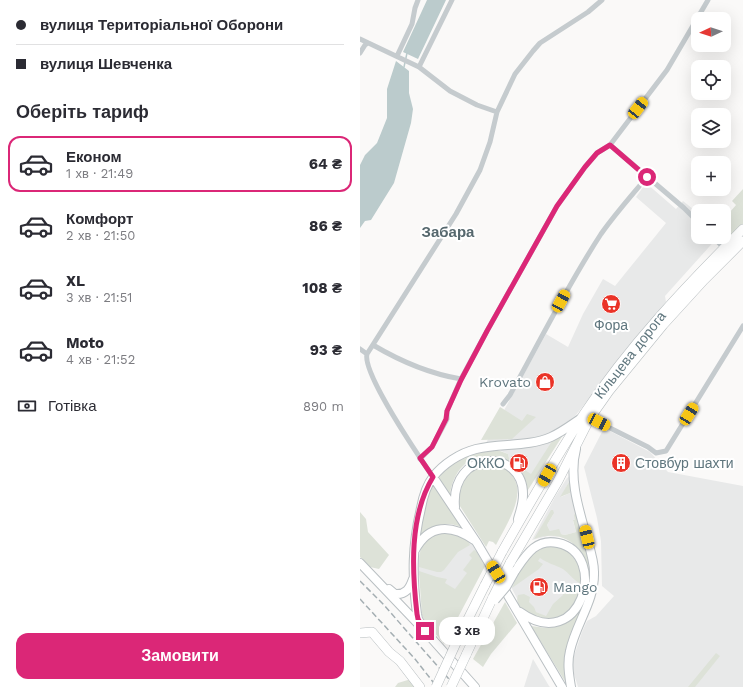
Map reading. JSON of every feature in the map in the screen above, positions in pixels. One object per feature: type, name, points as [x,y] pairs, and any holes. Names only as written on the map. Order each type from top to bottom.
[{"type":"highway","name":"Кільцева дорога","points":[[436,687],[485,585],[515,529],[630,352],[664,311],[743,229]]},
{"type":"highway","name":"Кільцева дорога","points":[[451,687],[492,601],[513,567],[558,481],[579,438],[586,418],[663,325],[704,280],[743,241]]},
{"type":"highway","points":[[360,633],[372,632],[389,652],[400,661],[420,687]]},
{"type":"main road","points":[[425,631],[418,619],[413,579],[413,554],[422,502],[427,486],[433,477],[440,469],[470,451],[486,447],[543,440],[552,437],[586,418]]},
{"type":"main road","points":[[571,687],[568,663],[570,651],[590,602],[594,572],[574,479],[574,456],[579,438]]},
{"type":"main road","points":[[455,508],[455,490],[459,479],[465,472],[481,462],[499,462],[510,467],[515,472],[522,486],[523,494],[521,509],[515,529]]},
{"type":"main road","points":[[433,477],[478,543],[562,687]]},
{"type":"main road","points":[[413,554],[423,538],[430,533],[442,529],[466,534],[478,543]]},
{"type":"main road","points":[[513,567],[531,549],[543,543],[557,543],[564,545],[577,554],[582,562],[585,578],[583,595],[578,606],[571,614],[561,620],[551,624],[546,624],[530,619],[517,610]]},
{"type":"main road","points":[[360,564],[391,591],[397,594],[406,592],[413,579]]},
{"type":"main road","points":[[372,574],[475,687]]},
{"type":"street","points":[[397,56],[412,24],[418,0]]},
{"type":"street","points":[[419,67],[452,0]]},
{"type":"street","points":[[433,477],[378,390],[367,365],[367,354],[456,214],[480,170],[490,142],[497,112],[514,74],[540,43],[588,12],[602,0]]},
{"type":"street","points":[[420,458],[432,447],[446,419],[447,411],[461,380],[560,202],[597,153],[610,145],[667,70],[708,0]]},
{"type":"street","points":[[360,39],[419,67],[450,92],[477,105],[497,112]]},
{"type":"street","points":[[360,53],[368,43]]},
{"type":"street","points":[[610,145],[691,215]]},
{"type":"street","points":[[503,404],[514,388],[557,308],[589,253],[603,232],[647,177]]},
{"type":"street","points":[[720,244],[724,248]]},
{"type":"street","points":[[586,418],[648,447],[656,453],[666,451],[743,326]]},
{"type":"street","points":[[373,345],[384,352],[415,366],[461,380]]},
{"type":"street","points":[[360,349],[367,354]]},
{"type":"shaded area","points":[[427,0],[446,0],[418,59],[403,52]]},
{"type":"shaded area","points":[[396,61],[409,71],[409,93],[413,109],[411,123],[394,183],[371,220],[365,221],[360,228],[360,165],[365,155],[377,143],[387,118],[387,89]]},
{"type":"shaded area","points":[[646,183],[676,209],[683,201],[691,207],[691,244],[712,244],[665,296],[666,302],[576,415],[555,432],[535,438],[517,441],[486,443],[546,334],[568,347],[583,314],[603,279],[615,286],[666,223],[636,197]]},
{"type":"shaded area","points":[[743,189],[743,224],[731,235],[731,211],[736,205],[732,201]]},
{"type":"shaded area","points":[[500,407],[522,421],[527,414],[536,417],[512,439],[481,440]]},
{"type":"shaded area","points":[[604,428],[650,452],[668,472],[743,486],[743,687],[578,687],[572,662],[582,632],[587,621],[596,616],[614,596],[602,586],[601,541],[597,518],[584,467]]},
{"type":"shaded area","points":[[565,432],[526,493],[523,478],[516,464],[531,474],[554,438]]},
{"type":"shaded area","points":[[554,438],[526,488],[516,468],[510,462],[508,454],[501,451],[502,447]]},
{"type":"shaded area","points":[[492,448],[508,454],[510,462],[488,456],[478,457],[470,461],[457,474],[452,484],[449,496],[437,476],[458,458]]},
{"type":"shaded area","points":[[496,464],[508,471],[515,480],[517,490],[516,501],[513,512],[496,545],[489,541],[486,547],[458,503],[460,481],[478,466]]},
{"type":"shaded area","points":[[570,476],[591,574],[574,503],[575,520],[573,521],[576,532],[565,535],[550,531],[547,525],[554,513],[535,538],[554,535],[560,537],[548,536],[532,540],[567,478]],"holes":[[[569,482],[571,483],[570,493],[561,497]]]},
{"type":"shaded area","points":[[569,482],[570,493],[560,497]]},
{"type":"shaded area","points":[[431,486],[436,487],[461,527],[451,524],[436,526],[428,530],[417,539],[424,505]]},
{"type":"shaded area","points":[[574,503],[586,548],[589,581],[588,593],[565,661],[566,683],[531,626],[544,628],[561,625],[578,612],[585,597],[588,581],[586,564],[579,550],[568,540],[553,536],[534,539],[551,510],[553,510],[554,513],[547,525],[550,531],[559,529],[561,534],[565,535],[576,532],[573,520],[575,520]]},
{"type":"shaded area","points":[[360,512],[366,519],[368,532],[389,555],[379,569],[370,567],[360,557]]},
{"type":"shaded area","points":[[445,531],[463,537],[470,545],[458,552],[441,572],[419,567],[420,552],[424,543],[431,536]]},
{"type":"shaded area","points":[[423,541],[470,541],[480,558],[454,595],[417,574],[418,559]]},
{"type":"shaded area","points":[[551,546],[559,547],[565,550],[574,558],[581,576],[581,584],[563,569],[540,558],[538,561],[543,564],[539,569],[512,588],[522,567],[530,556],[536,551]]},
{"type":"shaded area","points":[[474,550],[485,566],[444,644],[424,620],[422,615],[419,571],[447,579],[445,583],[455,589],[467,573],[463,570],[472,558],[469,555]]},
{"type":"shaded area","points":[[529,554],[582,572],[581,592],[552,620],[520,604],[511,587],[511,584]]},
{"type":"shaded area","points":[[568,585],[575,588],[579,594],[568,615],[545,622],[521,609],[517,600],[518,595],[524,594],[530,597],[529,602],[534,607],[536,612],[546,616],[553,604],[563,595],[562,592]]},
{"type":"shaded area","points":[[505,602],[517,623],[491,654],[483,667],[473,659]]},
{"type":"shaded area","points":[[716,653],[720,656],[695,687],[688,687]]},
{"type":"shaded area","points":[[533,659],[549,686],[550,687],[524,687]]},
{"type":"shaded area","points":[[411,679],[417,687],[395,687],[398,683]]},
{"type":"waterway","points":[[404,67],[407,53]]},
{"type":"railway","points":[[360,581],[383,604],[456,687]]},
{"type":"railway","points":[[360,599],[415,659],[437,687]]},
{"type":"place","name":"Фора","points":[[611,304]]},
{"type":"place","name":"Krovato","points":[[545,382]]},
{"type":"place","name":"ОККО","points":[[519,463]]},
{"type":"place","name":"Стовбур шахти","points":[[621,463]]},
{"type":"place","name":"Mango","points":[[539,587]]},
{"type":"district","name":"Забара","points":[[448,232]]},
{"type":"route","points":[[425,631],[418,619],[417,614],[413,579],[413,554],[422,502],[427,486],[433,477],[420,458],[432,447],[446,419],[447,411],[461,380],[557,206],[585,167],[597,153],[610,145],[647,177]]}]
